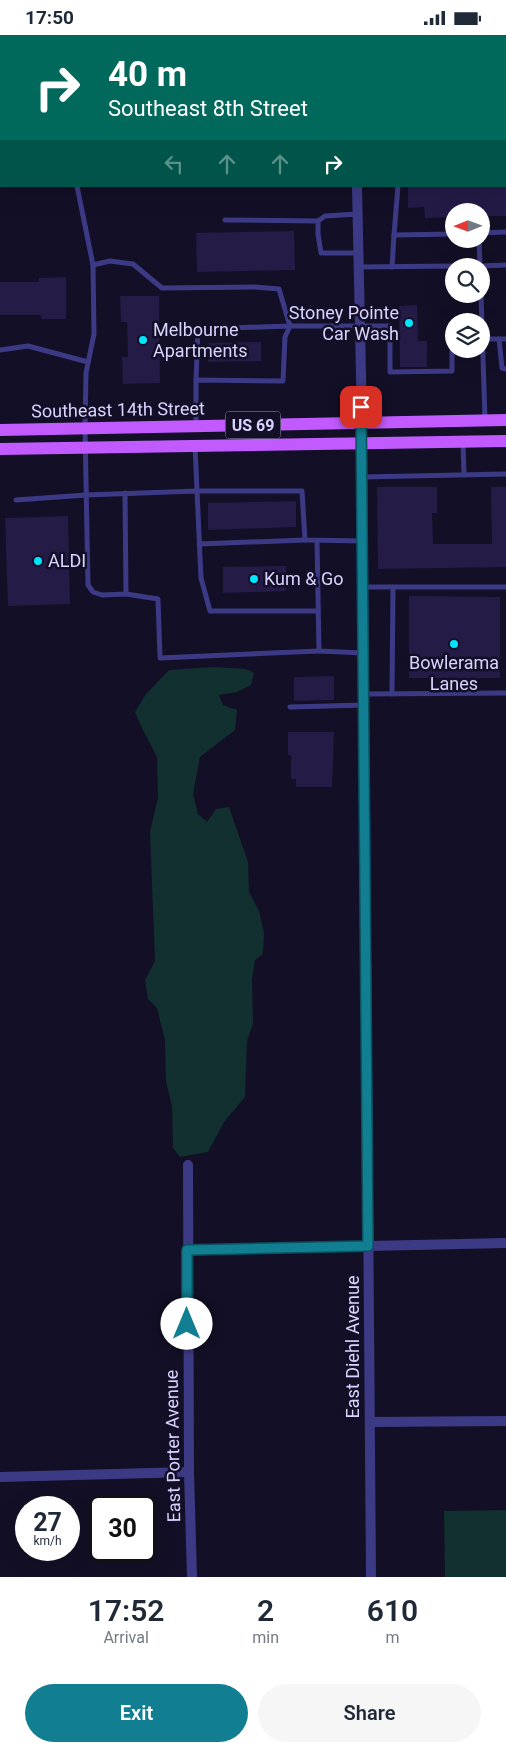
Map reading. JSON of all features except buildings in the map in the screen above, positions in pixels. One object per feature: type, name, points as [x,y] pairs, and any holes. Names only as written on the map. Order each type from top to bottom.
[{"type":"main road","name":"Southeast 14th Street","points":[[0,430],[506,420]]},
{"type":"main road","name":"Southeast 14th Street","points":[[0,449],[506,441]]},
{"type":"street","name":"East Diehl Avenue","points":[[357,187],[362,423],[371,1577]]},
{"type":"street","name":"East Porter Avenue","points":[[188,1165],[188,1473],[192,1577]]},
{"type":"street","points":[[187,1250],[506,1243]]},
{"type":"street","points":[[370,1423],[506,1421]]},
{"type":"street","points":[[0,1477],[188,1473]]},
{"type":"lane","points":[[77,187],[93,265],[94,334],[86,373],[85,428],[88,585],[93,592],[102,595],[126,594],[158,599],[160,658],[319,651],[363,653]]},
{"type":"lane","points":[[392,267],[398,187]]},
{"type":"lane","points":[[225,220],[318,221],[325,215],[358,214]]},
{"type":"lane","points":[[318,221],[321,253],[358,253]]},
{"type":"lane","points":[[490,233],[506,232]]},
{"type":"lane","points":[[394,235],[445,233]]},
{"type":"lane","points":[[93,265],[110,261],[134,265],[162,288],[255,287],[279,289],[290,326],[284,337],[283,381],[196,379]]},
{"type":"lane","points":[[490,266],[506,265]]},
{"type":"lane","points":[[359,267],[445,266]]},
{"type":"lane","points":[[196,426],[198,329],[290,326],[390,326],[390,372],[452,371],[452,358]]},
{"type":"lane","points":[[490,339],[506,339]]},
{"type":"lane","points":[[500,339],[502,368],[506,369]]},
{"type":"lane","points":[[0,350],[28,346],[88,362]]},
{"type":"lane","points":[[483,358],[485,420]]},
{"type":"lane","points":[[462,442],[464,475]]},
{"type":"lane","points":[[194,446],[201,578],[210,611],[318,611]]},
{"type":"lane","points":[[362,477],[506,474]]},
{"type":"lane","points":[[16,500],[125,493],[302,491],[305,540]]},
{"type":"lane","points":[[125,493],[126,594]]},
{"type":"lane","points":[[199,544],[305,540],[363,541]]},
{"type":"lane","points":[[317,541],[319,651]]},
{"type":"lane","points":[[363,587],[506,587]]},
{"type":"lane","points":[[392,694],[393,587]]},
{"type":"lane","points":[[364,694],[506,693]]},
{"type":"lane","points":[[290,707],[364,705]]},
{"type":"green space","points":[[212,667],[246,669],[254,673],[251,685],[237,692],[219,695],[223,705],[237,710],[235,730],[200,757],[193,794],[198,814],[207,822],[216,809],[229,807],[248,862],[249,892],[259,911],[264,933],[263,954],[255,960],[252,980],[253,1024],[247,1041],[245,1097],[224,1122],[208,1152],[180,1157],[173,1148],[172,1106],[166,1082],[165,1040],[157,1008],[148,999],[145,980],[155,961],[150,832],[158,798],[157,757],[135,712],[146,694],[169,670]]},
{"type":"green space","points":[[506,1510],[506,1577],[445,1577],[444,1511]]},
{"type":"place","name":"Stoney Pointe Car Wash","points":[[409,323]]},
{"type":"place","name":"Melbourne Apartments","points":[[143,340]]},
{"type":"place","name":"ALDI","points":[[38,561]]},
{"type":"place","name":"Kum & Go","points":[[254,579]]},
{"type":"place","name":"Bowlerama Lanes","points":[[454,644]]},
{"type":"route","points":[[187,1324],[187,1250],[368,1246],[361,407]]}]
